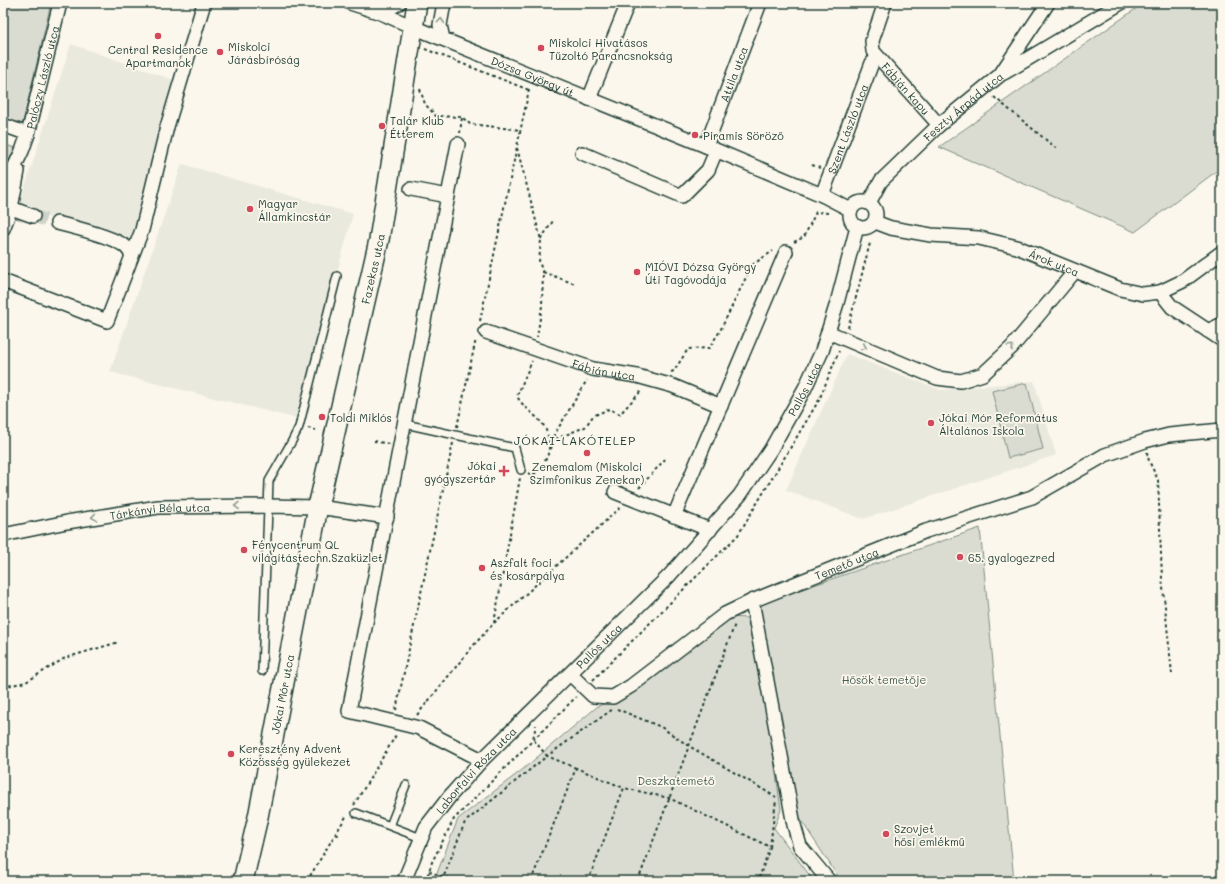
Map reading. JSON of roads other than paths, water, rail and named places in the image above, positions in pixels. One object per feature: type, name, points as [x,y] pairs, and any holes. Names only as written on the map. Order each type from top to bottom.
[{"type":"street","name":"Palóczy László utca","points":[[3,191],[22,151],[28,134],[60,3]]},
{"type":"street","points":[[3,281],[107,321],[142,230],[167,127],[204,3]]},
{"type":"street","name":"Dózsa György út","points":[[350,3],[377,9],[413,27],[711,148],[822,195],[851,210]]},
{"type":"street","points":[[377,9],[399,3]]},
{"type":"street","name":"Fazekas utca","points":[[318,507],[379,240],[417,3]]},
{"type":"street","points":[[443,39],[440,25],[444,3]]},
{"type":"street","points":[[589,99],[628,3]]},
{"type":"street","name":"Attila utca","points":[[711,148],[760,3]]},
{"type":"street","name":"Szent László utca","points":[[822,195],[872,57],[872,41],[885,3]]},
{"type":"street","name":"Feszty Árpád utca","points":[[869,203],[882,181],[939,125],[1000,75],[1048,3]]},
{"type":"street","points":[[1000,75],[1105,7],[1121,3]]},
{"type":"street","name":"Fábián kapu","points":[[872,57],[939,125]]},
{"type":"street","points":[[3,125],[28,134]]},
{"type":"street","points":[[458,144],[350,711],[419,728],[482,760]]},
{"type":"street","points":[[582,153],[682,196],[708,170],[711,148]]},
{"type":"street","name":"Palóczy László utca","points":[[3,229],[11,208],[22,151]]},
{"type":"street","points":[[411,189],[448,196]]},
{"type":"street","points":[[858,203],[869,203],[876,210],[875,222],[867,228],[857,227],[850,220],[853,206],[858,203]]},
{"type":"street","points":[[11,208],[33,216]]},
{"type":"street","name":"Árok utca","points":[[875,222],[891,228],[931,234],[979,238],[1017,247],[1120,289],[1143,294],[1160,292],[1183,281],[1222,252]]},
{"type":"street","points":[[57,223],[118,242],[126,247],[132,255]]},
{"type":"street","name":"Pallós utca","points":[[570,674],[668,576],[710,530],[740,495],[772,449],[805,388],[822,351],[845,276],[857,227]]},
{"type":"street","points":[[674,516],[721,406],[784,248]]},
{"type":"street","points":[[828,332],[937,378],[960,381],[983,374],[1012,347],[1075,271]]},
{"type":"street","points":[[1160,292],[1172,307],[1222,340]]},
{"type":"street","points":[[1208,331],[1222,324]]},
{"type":"street","name":"Fábián utca","points":[[481,331],[593,369],[637,376],[673,386],[721,406]]},
{"type":"street","name":"Temető utca","points":[[570,674],[593,696],[613,697],[631,686],[725,614],[746,604],[926,530],[1032,497],[1105,455],[1145,441],[1169,435],[1222,430]]},
{"type":"street","points":[[615,492],[710,530]]},
{"type":"street","name":"Tárkányi Béla utca","points":[[3,535],[68,522],[158,507],[318,507],[387,517]]},
{"type":"street","name":"Jókai Mór utca","points":[[243,881],[258,817],[318,507]]},
{"type":"street","points":[[746,604],[794,825],[800,846],[829,881]]},
{"type":"street","name":"Laborfalvi Róza utca","points":[[404,881],[426,827],[450,796],[482,760],[570,674]]},
{"type":"lane","points":[[262,670],[269,481],[299,426],[337,276]]},
{"type":"lane","points":[[405,424],[515,448],[521,470]]},
{"type":"lane","points":[[390,826],[406,786]]},
{"type":"lane","points":[[356,813],[421,838]]},
{"type":"tunnel","points":[[33,216],[57,223]]},
{"type":"place","name":"Central Residence Apartmanok","points":[[158,36]]},
{"type":"place","name":"Miskolci Hivatásos Tűzoltó Parancsnokság","points":[[541,48]]},
{"type":"place","name":"Miskolci Járásbíróság","points":[[220,52]]},
{"type":"place","name":"Talár Klub Étterem","points":[[382,126]]},
{"type":"place","name":"Piramis Söröző","points":[[695,135]]},
{"type":"place","name":"Magyar Államkincstár","points":[[250,209]]},
{"type":"place","name":"MIÓVI Dózsa György Úti Tagóvodája","points":[[637,272]]},
{"type":"place","name":"Toldi Miklós","points":[[322,417]]},
{"type":"place","name":"Jókai Mór Református Általános Iskola","points":[[931,423]]},
{"type":"place","name":"Zenemalom (Miskolci Szimfonikus Zenekar)","points":[[587,453]]},
{"type":"place","name":"Jókai gyógyszertár","points":[[504,471]]},
{"type":"place","name":"Fénycentrum QL világítástechn.Szaküzlet","points":[[244,550]]},
{"type":"place","name":"65. gyalogezred","points":[[960,557]]},
{"type":"place","name":"Aszfalt foci és kosárpálya","points":[[482,568]]},
{"type":"place","name":"Keresztény Advent Közösség gyülekezet","points":[[231,754]]},
{"type":"place","name":"Szovjet hősi emlékmű","points":[[886,834]]},
{"type":"district","name":"JÓKAI-LAKÓTELEP","points":[[575,440]]},
{"type":"park label","name":"Hősök temetője","points":[[884,679]]},
{"type":"park label","name":"Deszkatemető","points":[[676,780]]}]
